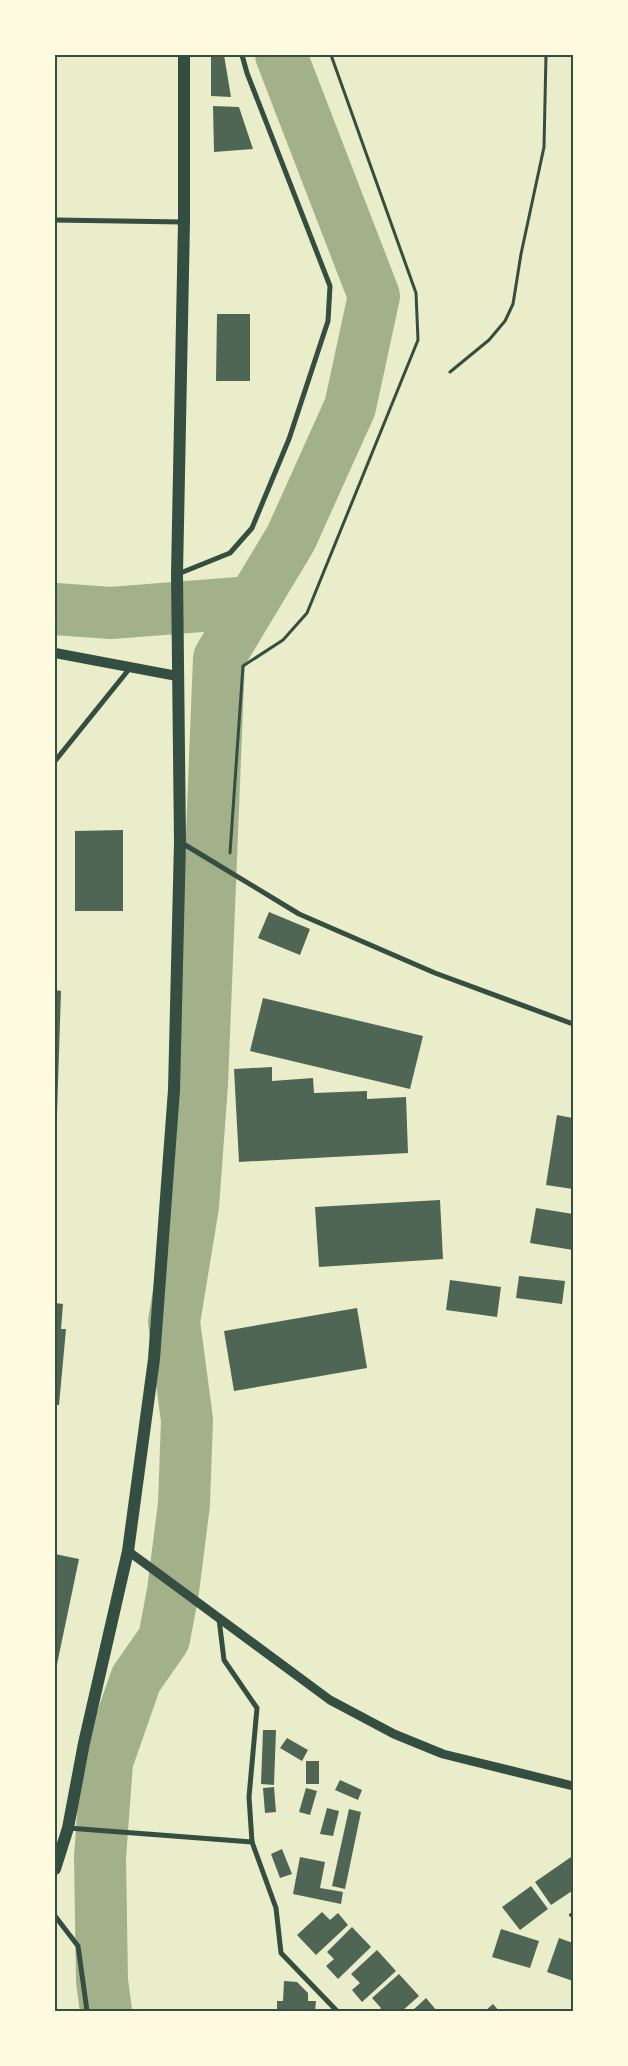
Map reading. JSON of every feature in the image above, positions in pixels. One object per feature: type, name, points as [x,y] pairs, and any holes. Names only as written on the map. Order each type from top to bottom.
[{"type":"main road","points":[[55,1869],[68,1828],[84,1743],[128,1551],[154,1359],[174,1090],[180,842],[177,577],[184,222],[184,55]]},
{"type":"main road","points":[[55,653],[177,676]]},
{"type":"street","points":[[177,577],[230,553],[252,528],[289,439],[328,321],[330,286],[247,73],[242,55]]},
{"type":"street","points":[[55,220],[184,222]]},
{"type":"street","points":[[55,761],[131,667]]},
{"type":"street","points":[[180,842],[299,914],[436,972],[573,1024]]},
{"type":"street","points":[[128,1551],[330,1700],[394,1734],[444,1754],[573,1786]]},
{"type":"street","points":[[220,1619],[224,1660],[257,1708],[249,1797],[252,1842],[276,1908],[281,1953],[337,2011]]},
{"type":"street","points":[[68,1828],[252,1842]]},
{"type":"street","points":[[55,1916],[78,1946],[86,2011]]},
{"type":"path","points":[[228,870],[242,666],[283,640],[306,613],[418,340],[416,293],[331,55]]},
{"type":"path","points":[[450,372],[489,340],[505,320],[513,304],[521,254],[544,147],[546,55]]},
{"type":"building","points":[[211,55],[224,55],[231,97],[211,96]]},
{"type":"building","points":[[213,106],[239,107],[253,149],[214,152]]},
{"type":"building","points":[[217,314],[250,314],[250,381],[216,381]]},
{"type":"building","points":[[123,830],[123,911],[75,911],[75,831]]},
{"type":"building","points":[[269,912],[310,929],[300,955],[258,938]]},
{"type":"building","points":[[55,990],[61,991],[57,1115],[55,1115]]},
{"type":"building","points":[[263,998],[423,1036],[410,1089],[250,1051]]},
{"type":"building","points":[[272,1067],[272,1081],[313,1078],[314,1093],[367,1091],[367,1099],[406,1097],[408,1153],[239,1162],[234,1069]]},
{"type":"building","points":[[557,1115],[573,1118],[573,1189],[546,1185]]},
{"type":"building","points":[[440,1200],[443,1259],[319,1267],[315,1207]]},
{"type":"building","points":[[536,1208],[573,1214],[573,1250],[530,1243]]},
{"type":"building","points":[[519,1276],[565,1281],[562,1304],[516,1298]]},
{"type":"building","points":[[450,1280],[501,1287],[497,1317],[446,1310]]},
{"type":"building","points":[[55,1303],[63,1304],[61,1329],[66,1329],[59,1405],[55,1405]]},
{"type":"building","points":[[357,1308],[367,1368],[234,1391],[224,1331]]},
{"type":"building","points":[[55,1554],[79,1559],[56,1669],[55,1668]]},
{"type":"building","points":[[263,1730],[276,1730],[274,1785],[261,1784]]},
{"type":"building","points":[[287,1738],[308,1750],[302,1761],[280,1748]]},
{"type":"building","points":[[306,1761],[319,1761],[319,1784],[306,1784]]},
{"type":"building","points":[[340,1780],[362,1790],[358,1800],[335,1790]]},
{"type":"building","points":[[274,1787],[276,1812],[265,1813],[263,1788]]},
{"type":"building","points":[[306,1788],[317,1791],[310,1815],[299,1812]]},
{"type":"building","points":[[327,1808],[339,1811],[333,1836],[320,1834]]},
{"type":"building","points":[[349,1809],[361,1812],[345,1889],[332,1886]]},
{"type":"building","points":[[282,1849],[292,1874],[280,1878],[271,1854]]},
{"type":"building","points":[[300,1857],[325,1862],[320,1888],[343,1892],[341,1904],[293,1894]]},
{"type":"building","points":[[571,1857],[573,1860],[572,1891],[551,1905],[535,1882]]},
{"type":"building","points":[[531,1886],[548,1909],[520,1930],[502,1907]]},
{"type":"building","points":[[322,1912],[330,1920],[338,1913],[348,1925],[316,1955],[297,1935]]},
{"type":"building","points":[[352,1927],[371,1947],[338,1979],[326,1966],[334,1959],[327,1952]]},
{"type":"building","points":[[501,1929],[539,1941],[530,1968],[492,1957]]},
{"type":"building","points":[[559,1938],[573,1943],[573,1981],[547,1972]]},
{"type":"building","points":[[377,1950],[396,1971],[362,2002],[352,1990],[360,1983],[351,1974]]},
{"type":"building","points":[[399,1974],[419,1996],[402,2011],[378,2011],[381,2008],[372,1998]]},
{"type":"building","points":[[284,1981],[297,1982],[308,1993],[308,2001],[316,2001],[315,2011],[277,2011],[277,2001],[283,2001]]},
{"type":"building","points":[[426,1998],[437,2011],[412,2011]]},
{"type":"building","points":[[493,2004],[499,2011],[485,2011]]},
{"type":"waterway","points":[[106,2011],[102,1981],[100,1857],[107,1762],[136,1679],[164,1639],[173,1591],[184,1504],[187,1420],[174,1322],[193,1206],[202,1084],[219,658],[291,538],[350,407],[374,296],[281,55]]},
{"type":"waterway","points":[[55,609],[111,613],[252,602]]}]
